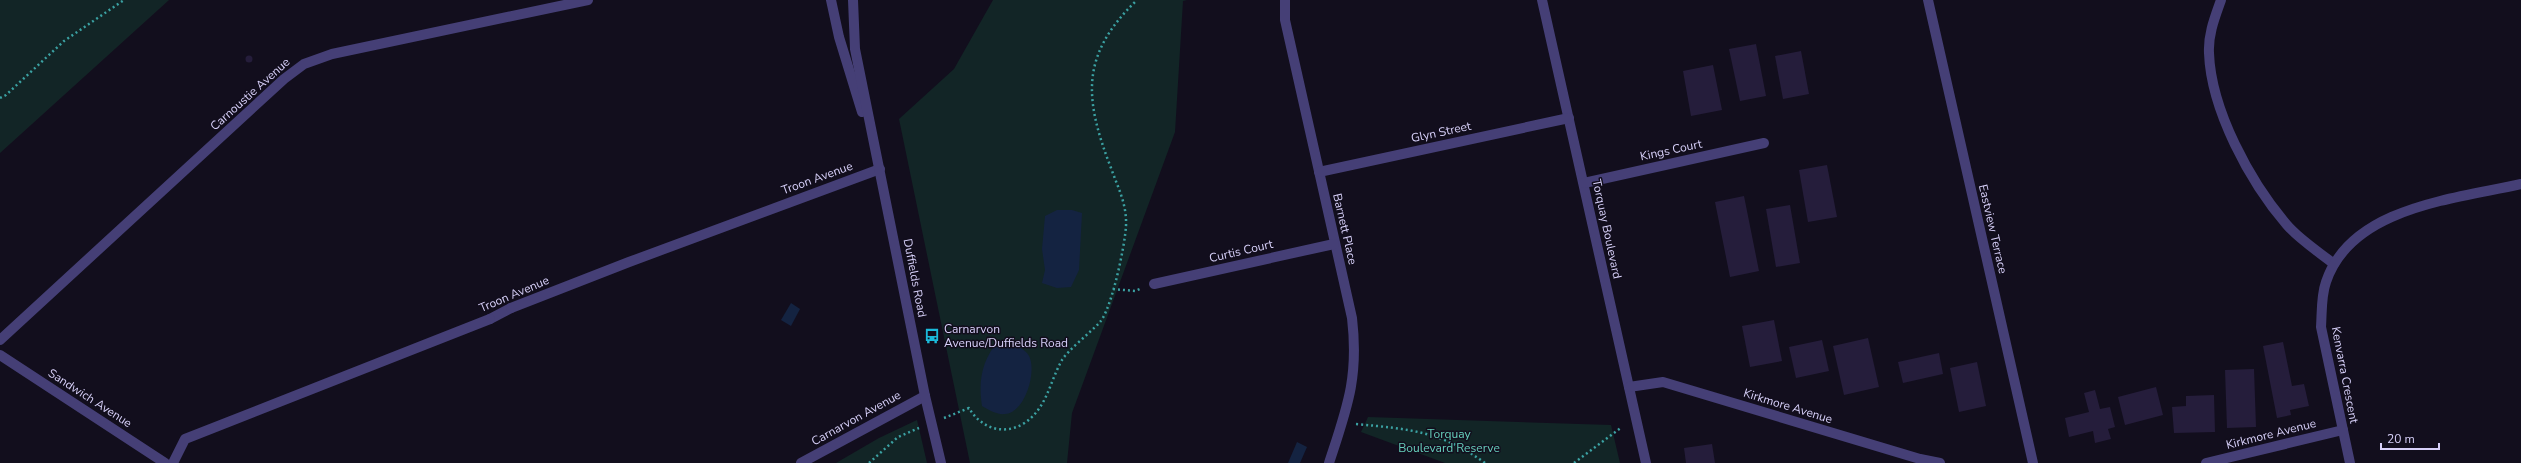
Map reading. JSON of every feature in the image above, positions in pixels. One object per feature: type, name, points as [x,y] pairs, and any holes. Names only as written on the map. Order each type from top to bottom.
[{"type":"street","name":"Carnoustie Avenue","points":[[0,340],[284,79],[304,64],[332,54],[588,0]]},
{"type":"street","name":"Duffields Road","points":[[831,0],[839,37],[880,169]]},
{"type":"street","name":"Duffields Road","points":[[853,0],[855,49],[925,396],[941,463]]},
{"type":"street","name":"Barnett Place","points":[[1284,0],[1285,20],[1334,244],[1352,318],[1356,349],[1351,391],[1329,463]]},
{"type":"street","name":"Torquay Boulevard","points":[[1542,0],[1646,463]]},
{"type":"street","name":"Eastview Terrace","points":[[1928,0],[2033,463]]},
{"type":"street","points":[[2221,0],[2212,23],[2209,52],[2213,79],[2231,132],[2242,157],[2270,204],[2288,226],[2334,264]]},
{"type":"street","name":"Glyn Street","points":[[1319,172],[1569,118]]},
{"type":"street","name":"Kings Court","points":[[1584,183],[1764,143]]},
{"type":"street","name":"Troon Avenue","points":[[173,463],[185,439],[490,319],[511,308],[628,262],[880,169]]},
{"type":"street","name":"Kenvarra Crescent","points":[[2350,463],[2321,327],[2326,283],[2334,264],[2342,251],[2356,239],[2374,225],[2396,214],[2521,184]]},
{"type":"street","name":"Curtis Court","points":[[1154,284],[1334,244]]},
{"type":"street","name":"Sandwich Avenue","points":[[0,355],[165,463]]},
{"type":"street","name":"Kirkmore Avenue","points":[[1629,388],[1663,382],[1913,458],[1940,463]]},
{"type":"street","name":"Carnarvon Avenue","points":[[801,463],[925,396]]},
{"type":"street","name":"Kirkmore Avenue","points":[[2206,463],[2343,430]]},
{"type":"path","points":[[0,98],[6,95],[64,41],[124,0]]},
{"type":"path","points":[[969,408],[976,420],[998,429],[1007,429],[1022,424],[1037,413],[1052,386],[1062,360],[1101,320],[1120,267],[1126,226],[1124,200],[1098,131],[1091,99],[1093,68],[1105,37],[1122,15],[1137,0]]},
{"type":"path","points":[[1113,289],[1135,291],[1154,284]]},
{"type":"path","points":[[1574,463],[1636,417]]},
{"type":"path","points":[[1342,422],[1430,434],[1454,442],[1485,463]]},
{"type":"green space","points":[[0,0],[169,0],[0,153]]},
{"type":"green space","points":[[993,0],[1187,0],[1183,1],[1175,132],[1072,413],[1067,463],[970,463],[899,119],[954,69]]},
{"type":"green space","name":"Torquay Boulevard Reserve","points":[[1368,417],[1611,425],[1620,463],[1445,463],[1361,432]]},
{"type":"green space","points":[[917,420],[927,463],[836,463],[879,438]]},
{"type":"water","points":[[1057,210],[1072,210],[1082,213],[1079,270],[1071,287],[1057,288],[1042,283],[1045,270],[1042,249],[1045,216]]},
{"type":"water","points":[[791,303],[800,309],[791,326],[781,320]]},
{"type":"water","points":[[999,340],[1024,350],[1030,359],[1032,368],[1031,378],[1024,398],[1019,406],[1012,412],[1005,414],[990,411],[982,406],[981,397],[981,379],[985,363]]},
{"type":"water","points":[[1297,442],[1307,447],[1300,463],[1288,463]]},
{"type":"building","points":[[1756,44],[1766,96],[1740,101],[1729,49]]},
{"type":"building","points":[[1801,51],[1809,94],[1783,99],[1775,56]]},
{"type":"building","points":[[249,55],[252,56],[252,62],[249,63],[246,62],[245,59],[246,56]]},
{"type":"building","points":[[1713,65],[1722,110],[1691,116],[1683,71]]},
{"type":"building","points":[[1827,165],[1837,217],[1808,222],[1799,170]]},
{"type":"building","points":[[1744,196],[1759,271],[1730,277],[1715,202]]},
{"type":"building","points":[[1790,205],[1800,263],[1776,267],[1766,209]]},
{"type":"building","points":[[1774,320],[1782,361],[1750,367],[1742,326]]},
{"type":"building","points":[[1868,338],[1879,387],[1844,395],[1833,346]]},
{"type":"building","points":[[1822,340],[1829,371],[1796,378],[1789,347]]},
{"type":"building","points":[[2283,342],[2292,386],[2304,384],[2309,406],[2290,410],[2291,415],[2277,418],[2263,346]]},
{"type":"building","points":[[1939,353],[1943,374],[1903,383],[1898,362]]},
{"type":"building","points":[[1977,362],[1986,406],[1959,412],[1950,368]]},
{"type":"building","points":[[2254,369],[2256,427],[2227,428],[2225,370]]},
{"type":"building","points":[[2156,387],[2163,415],[2125,425],[2118,397]]},
{"type":"building","points":[[2095,390],[2100,409],[2110,407],[2115,427],[2108,429],[2111,439],[2095,443],[2093,431],[2069,437],[2065,418],[2089,412],[2084,393]]},
{"type":"building","points":[[2214,395],[2215,432],[2174,433],[2172,407],[2186,406],[2186,396]]},
{"type":"building","points":[[1712,444],[1715,463],[1686,463],[1684,448]]},
{"type":"place","name":"Carnarvon Avenue/Duffields Road","points":[[932,336]]}]
